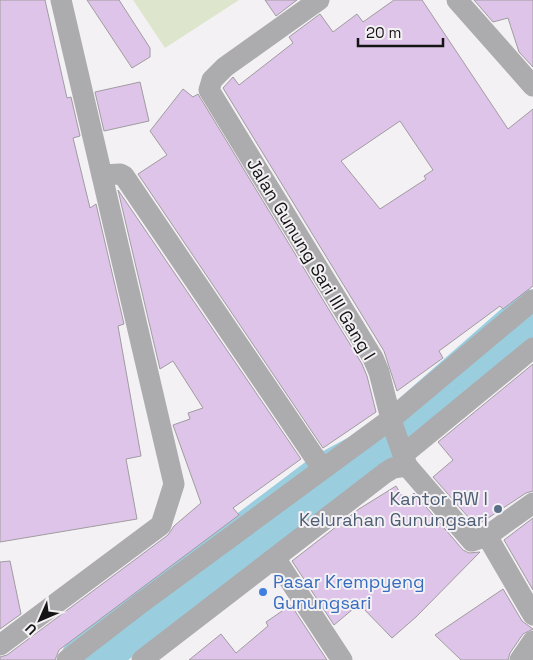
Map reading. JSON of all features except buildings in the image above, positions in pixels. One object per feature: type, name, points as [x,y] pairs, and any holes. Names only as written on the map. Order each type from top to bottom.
[{"type":"street","points":[[0,645],[162,525],[174,484],[61,0]]},
{"type":"street","name":"Jalan Gunung Sari III Gang I","points":[[319,0],[225,67],[214,76],[209,87],[213,97],[372,358],[379,372],[399,441]]},
{"type":"street","points":[[457,0],[533,86]]},
{"type":"street","points":[[102,175],[120,174],[124,176],[322,468]]},
{"type":"street","points":[[149,658],[393,468],[399,441],[533,300]]},
{"type":"street","points":[[67,660],[322,468],[399,441],[533,348]]},
{"type":"street","points":[[399,441],[480,538],[533,615]]},
{"type":"street","points":[[480,538],[533,503]]},
{"type":"street","points":[[275,558],[342,660]]},
{"type":"street","points":[[520,660],[533,641]]},
{"type":"green space","points":[[133,0],[239,0],[165,48]]},
{"type":"waterway","points":[[86,660],[325,479],[379,450],[533,315]]},
{"type":"place","name":"Kantor RW I Kelurahan Gunungsari","points":[[498,509]]},
{"type":"place","name":"Pasar Krempyeng Gunungsari","points":[[263,592]]}]
